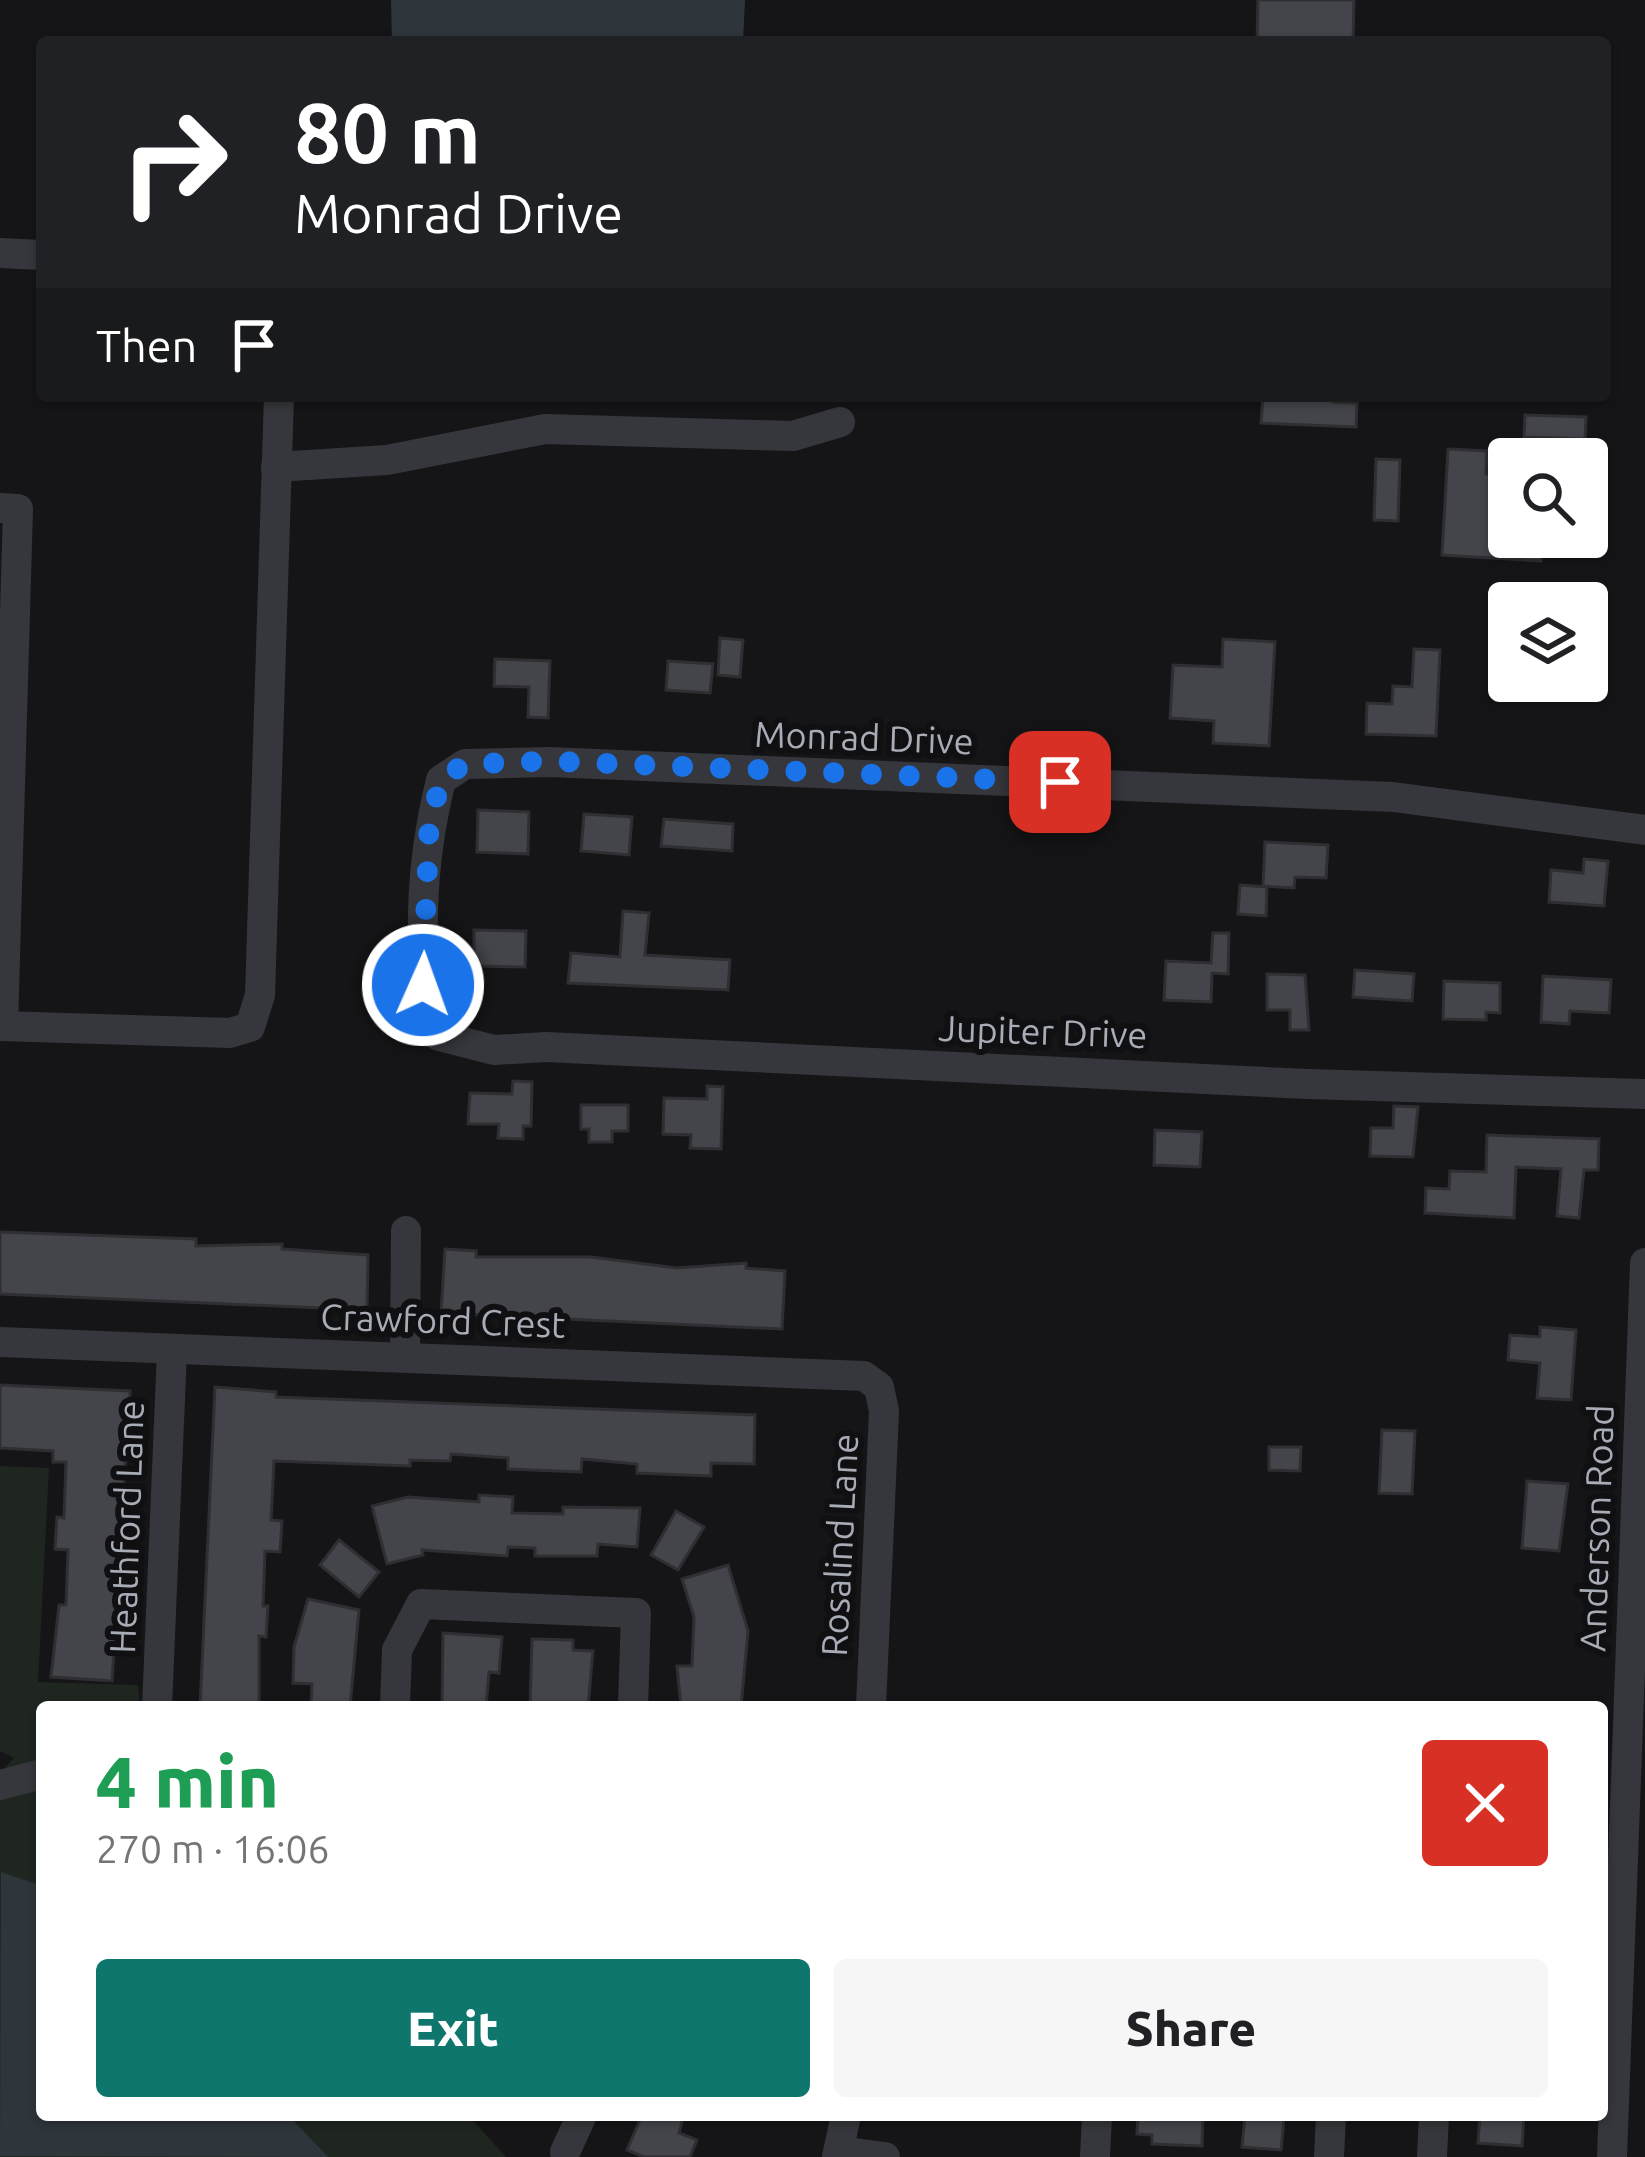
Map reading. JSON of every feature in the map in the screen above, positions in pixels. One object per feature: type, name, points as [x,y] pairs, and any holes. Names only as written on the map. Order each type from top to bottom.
[{"type":"street","points":[[0,253],[36,255]]},
{"type":"street","points":[[0,508],[18,509],[5,764],[1,1026],[230,1033],[250,1027],[260,995],[279,402]]},
{"type":"street","points":[[276,467],[388,460],[545,429],[793,436],[840,422]]},
{"type":"street","name":"Monrad Drive","points":[[439,1036],[423,985],[429,828],[442,778],[465,764],[501,760],[1461,802],[1645,830]]},
{"type":"street","name":"Jupiter Drive","points":[[439,1036],[494,1050],[546,1047],[1308,1084],[1645,1094]]},
{"type":"street","points":[[405,1356],[406,1231]]},
{"type":"street","name":"Anderson Road","points":[[1612,2157],[1635,1774],[1645,1263]]},
{"type":"street","name":"Crawford Crest","points":[[0,1342],[864,1376],[879,1387]]},
{"type":"street","name":"Heathford Lane","points":[[157,1701],[172,1351]]},
{"type":"street","name":"Rosalind Lane","points":[[871,1701],[884,1411],[879,1387]]},
{"type":"street","points":[[395,1701],[398,1650],[421,1604],[636,1613],[633,1701]]},
{"type":"street","points":[[0,1784],[36,1775]]},
{"type":"street","points":[[565,2152],[578,2121]]},
{"type":"street","points":[[844,2121],[838,2154],[885,2157]]},
{"type":"street","points":[[1095,2157],[1097,2121]]},
{"type":"street","points":[[1329,2157],[1331,2121]]},
{"type":"street","points":[[1432,2157],[1434,2121]]},
{"type":"shaded area","points":[[391,0],[745,0],[743,36],[392,36]]},
{"type":"shaded area","points":[[0,1466],[49,1468],[38,1682],[138,1685],[139,1701],[36,1701],[36,2121],[473,2121],[506,2157],[0,2157],[0,1773],[14,1758],[0,1751]]},
{"type":"shaded area","points":[[1,1872],[36,1884],[36,2121],[294,2121],[328,2157],[0,2156]]},
{"type":"building","points":[[1258,0],[1354,0],[1353,36],[1257,36]]},
{"type":"building","points":[[1263,402],[1357,403],[1356,427],[1261,423]]},
{"type":"building","points":[[1525,415],[1586,417],[1585,438],[1524,437]]},
{"type":"building","points":[[1448,449],[1487,451],[1488,558],[1442,555]]},
{"type":"building","points":[[1376,459],[1400,460],[1398,521],[1374,520]]},
{"type":"building","points":[[720,638],[743,640],[740,677],[718,675]]},
{"type":"building","points":[[1223,639],[1275,642],[1269,746],[1213,743],[1214,721],[1170,718],[1173,665],[1222,667]]},
{"type":"building","points":[[1414,649],[1440,650],[1436,736],[1366,734],[1367,703],[1392,704],[1393,686],[1412,687]]},
{"type":"building","points":[[495,659],[550,661],[548,718],[528,717],[529,687],[494,686]]},
{"type":"building","points":[[668,661],[713,664],[710,693],[666,690]]},
{"type":"building","points":[[478,810],[529,812],[528,854],[477,852]]},
{"type":"building","points":[[584,814],[632,817],[629,855],[581,851]]},
{"type":"building","points":[[664,819],[733,824],[732,851],[661,846]]},
{"type":"building","points":[[1265,842],[1328,845],[1326,878],[1295,877],[1294,888],[1263,886]]},
{"type":"building","points":[[1584,859],[1608,861],[1604,906],[1549,902],[1551,870],[1583,873]]},
{"type":"building","points":[[1240,885],[1267,887],[1266,916],[1238,914]]},
{"type":"building","points":[[623,911],[649,913],[645,955],[730,960],[728,990],[568,983],[571,953],[620,957]]},
{"type":"building","points":[[474,930],[526,931],[525,967],[474,966]]},
{"type":"building","points":[[1213,933],[1229,933],[1228,974],[1212,973],[1211,1002],[1164,1000],[1166,961],[1211,963]]},
{"type":"building","points":[[1355,970],[1414,974],[1412,1001],[1353,997]]},
{"type":"building","points":[[1267,974],[1305,975],[1309,1030],[1290,1030],[1290,1010],[1267,1010]]},
{"type":"building","points":[[1543,976],[1611,980],[1609,1013],[1570,1011],[1569,1024],[1541,1022]]},
{"type":"building","points":[[1444,981],[1500,983],[1500,1013],[1486,1012],[1486,1020],[1443,1019]]},
{"type":"building","points":[[513,1081],[532,1082],[531,1126],[523,1126],[523,1139],[498,1138],[499,1124],[468,1124],[470,1093],[512,1094]]},
{"type":"building","points":[[707,1086],[723,1087],[721,1149],[690,1148],[691,1135],[663,1134],[664,1098],[707,1099]]},
{"type":"building","points":[[581,1105],[628,1105],[628,1131],[612,1131],[612,1142],[589,1142],[589,1129],[581,1129]]},
{"type":"building","points":[[1394,1106],[1418,1107],[1413,1157],[1370,1156],[1371,1128],[1393,1128]]},
{"type":"building","points":[[1155,1130],[1202,1132],[1200,1167],[1154,1165]]},
{"type":"building","points":[[1487,1135],[1599,1139],[1598,1170],[1584,1170],[1579,1218],[1557,1216],[1561,1169],[1516,1167],[1514,1218],[1425,1213],[1426,1188],[1449,1189],[1450,1171],[1486,1172]]},
{"type":"building","points":[[0,1232],[196,1239],[196,1246],[282,1244],[282,1249],[368,1255],[367,1310],[0,1294]]},
{"type":"building","points":[[445,1249],[476,1251],[476,1257],[591,1257],[677,1268],[746,1263],[746,1268],[785,1271],[782,1329],[441,1313]]},
{"type":"building","points":[[1540,1327],[1576,1330],[1571,1400],[1537,1398],[1540,1363],[1508,1360],[1510,1335],[1540,1337]]},
{"type":"building","points":[[0,1385],[130,1391],[112,1681],[51,1677],[59,1605],[66,1605],[68,1550],[55,1549],[57,1517],[64,1518],[66,1462],[53,1462],[53,1451],[0,1448]]},
{"type":"building","points":[[215,1387],[276,1392],[276,1397],[755,1415],[754,1464],[711,1463],[711,1476],[637,1473],[637,1464],[582,1459],[581,1472],[508,1469],[508,1458],[451,1454],[450,1461],[410,1460],[410,1466],[274,1461],[271,1520],[282,1521],[280,1552],[265,1551],[263,1606],[268,1606],[266,1637],[259,1636],[259,1701],[200,1701]]},
{"type":"building","points":[[1382,1430],[1415,1431],[1412,1494],[1379,1493]]},
{"type":"building","points":[[1269,1447],[1301,1447],[1300,1471],[1269,1470]]},
{"type":"building","points":[[1527,1481],[1568,1484],[1559,1551],[1522,1548]]},
{"type":"building","points":[[479,1495],[513,1497],[512,1513],[563,1514],[563,1507],[640,1508],[637,1547],[598,1544],[597,1556],[535,1556],[535,1548],[508,1547],[507,1556],[422,1550],[423,1555],[387,1564],[372,1506],[408,1497],[479,1502]]},
{"type":"building","points":[[676,1511],[704,1527],[678,1570],[651,1555]]},
{"type":"building","points":[[339,1540],[379,1572],[359,1597],[320,1565]]},
{"type":"building","points":[[728,1565],[748,1631],[742,1701],[680,1701],[677,1666],[692,1666],[694,1617],[682,1579]]},
{"type":"building","points":[[308,1599],[359,1610],[351,1701],[311,1701],[312,1684],[293,1683],[294,1647]]},
{"type":"building","points":[[443,1633],[502,1637],[499,1673],[489,1672],[487,1701],[442,1701]]},
{"type":"building","points":[[532,1639],[573,1640],[573,1650],[593,1651],[589,1701],[530,1701]]},
{"type":"building","points":[[639,2121],[682,2121],[679,2133],[697,2140],[690,2157],[644,2157],[627,2150]]},
{"type":"building","points":[[1138,2121],[1203,2121],[1202,2146],[1152,2144],[1152,2135],[1137,2134]]},
{"type":"building","points":[[1245,2121],[1284,2121],[1281,2150],[1242,2147]]},
{"type":"building","points":[[1480,2121],[1524,2121],[1522,2146],[1478,2143]]},
{"type":"route","points":[[423,985],[429,828],[441,779],[465,764],[549,761],[1019,784],[1060,782]]}]
